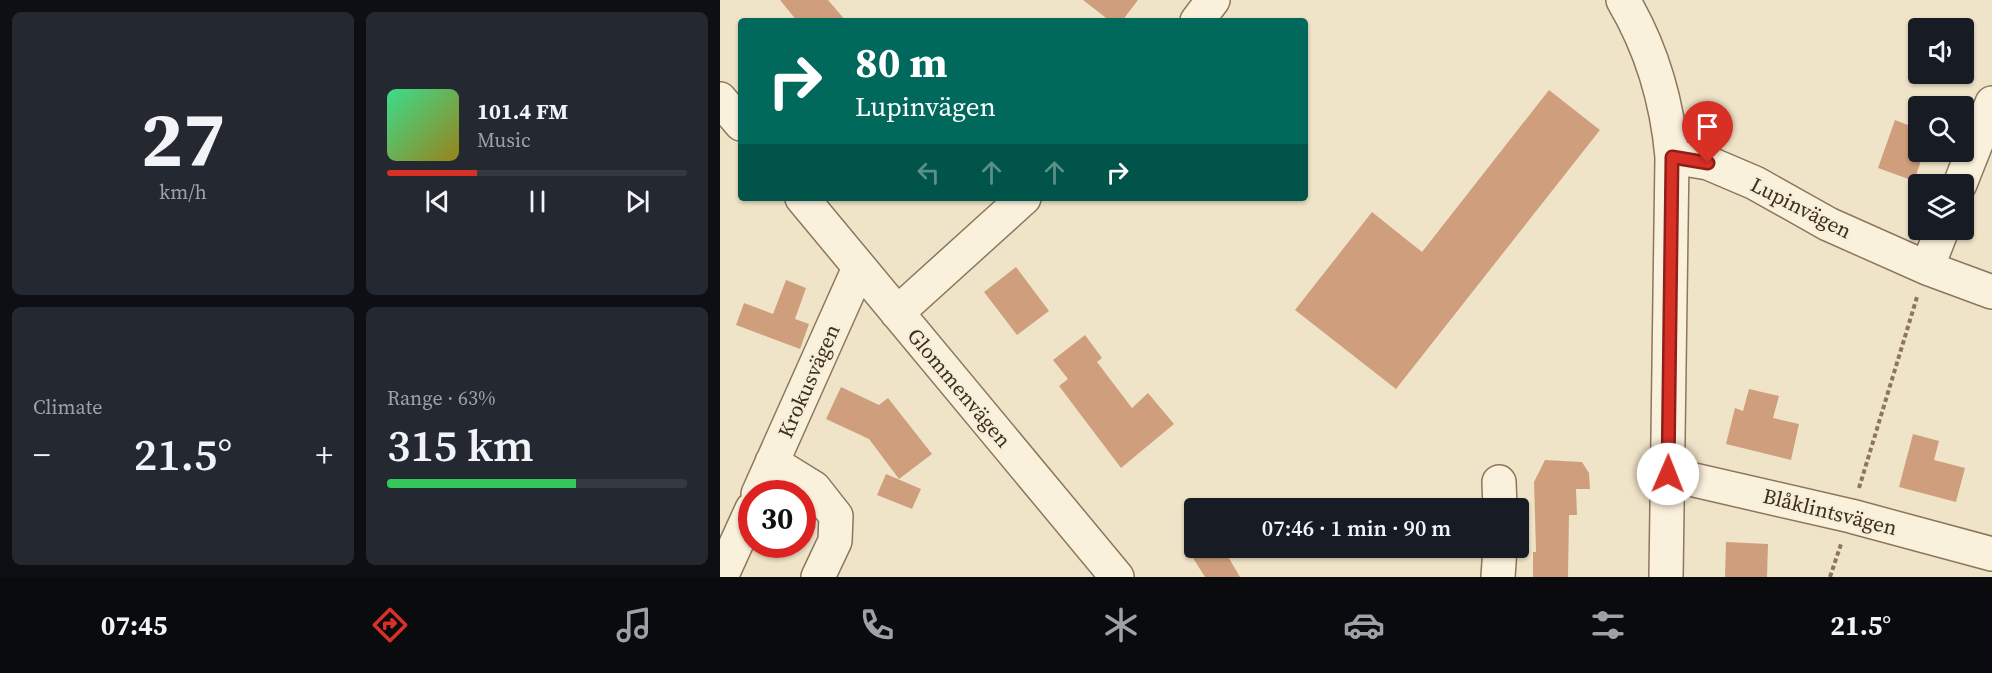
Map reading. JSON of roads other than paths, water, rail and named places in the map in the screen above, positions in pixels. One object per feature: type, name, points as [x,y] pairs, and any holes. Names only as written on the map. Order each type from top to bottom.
[{"type":"street","points":[[1199,18],[1213,0]]},
{"type":"street","points":[[1623,0],[1647,44],[1658,76],[1669,122],[1672,157],[1666,577]]},
{"type":"street","points":[[720,99],[738,120]]},
{"type":"street","points":[[1964,174],[1992,103]]},
{"type":"street","name":"Lupinvägen","points":[[1672,157],[1708,163],[1746,179],[1828,224],[1927,268],[1992,291]]},
{"type":"street","name":"Glommenvägen","points":[[804,201],[1114,575]]},
{"type":"street","points":[[897,314],[1021,201]]},
{"type":"street","points":[[1927,268],[1938,240]]},
{"type":"street","name":"Krokusvägen","points":[[765,480],[859,268]]},
{"type":"street","points":[[772,462],[814,488],[836,516],[835,541],[818,577]]},
{"type":"street","name":"Blåklintsvägen","points":[[1668,474],[1851,516],[1992,554]]},
{"type":"street","points":[[721,577],[738,540]]},
{"type":"street","points":[[1498,577],[1499,558]]}]
